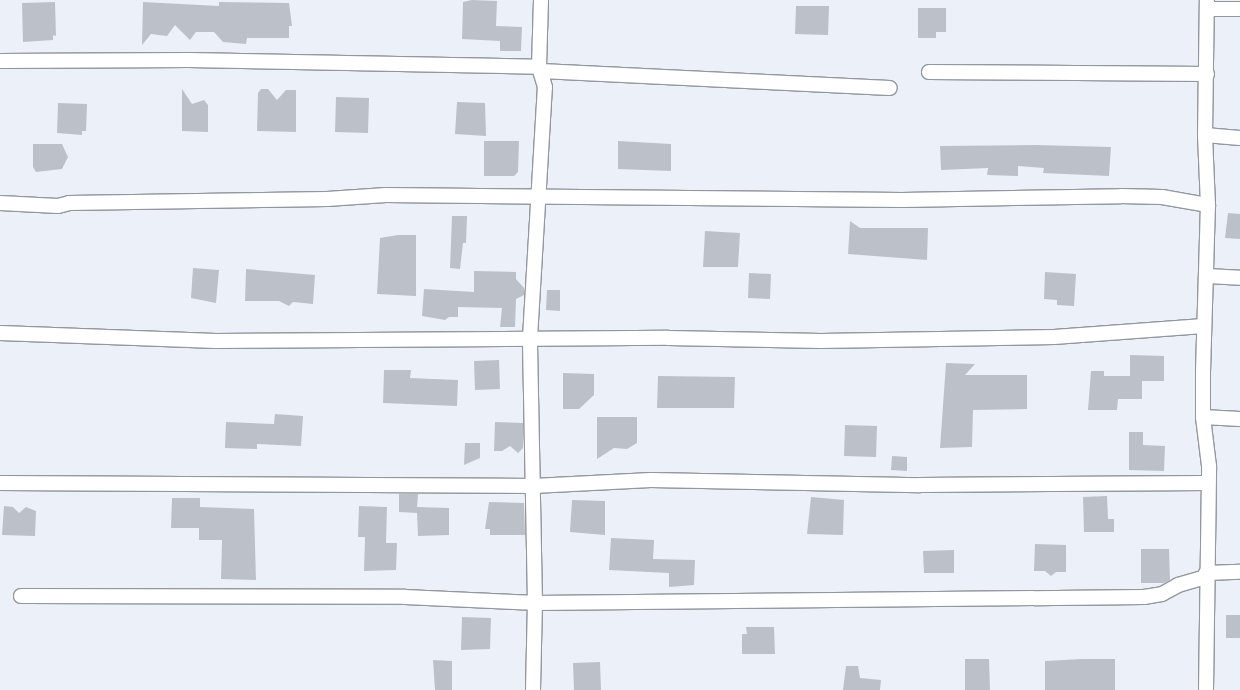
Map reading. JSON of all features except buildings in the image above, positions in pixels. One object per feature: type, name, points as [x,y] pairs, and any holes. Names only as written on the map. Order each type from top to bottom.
[{"type":"street","points":[[532,690],[535,603],[530,338],[537,195],[545,87],[540,69],[541,0]]},
{"type":"street","points":[[1206,690],[1208,482],[1203,417],[1208,204],[1205,135],[1207,4],[1240,9]]},
{"type":"street","points":[[0,61],[189,60],[540,69],[890,88]]},
{"type":"street","points":[[929,72],[1207,74]]},
{"type":"street","points":[[1205,135],[1240,138]]},
{"type":"street","points":[[0,203],[58,206],[69,203],[327,199],[386,195],[537,195],[902,200],[1121,196],[1162,197],[1208,204]]},
{"type":"street","points":[[1207,276],[1240,278]]},
{"type":"street","points":[[0,333],[216,341],[530,338],[939,340],[961,337],[1100,335],[1204,326]]},
{"type":"street","points":[[1203,417],[1240,419]]},
{"type":"street","points":[[0,483],[533,486],[651,480],[920,485],[1208,482]]},
{"type":"street","points":[[21,596],[405,597],[535,603],[1144,597],[1162,594],[1178,585],[1206,575],[1240,572]]}]
